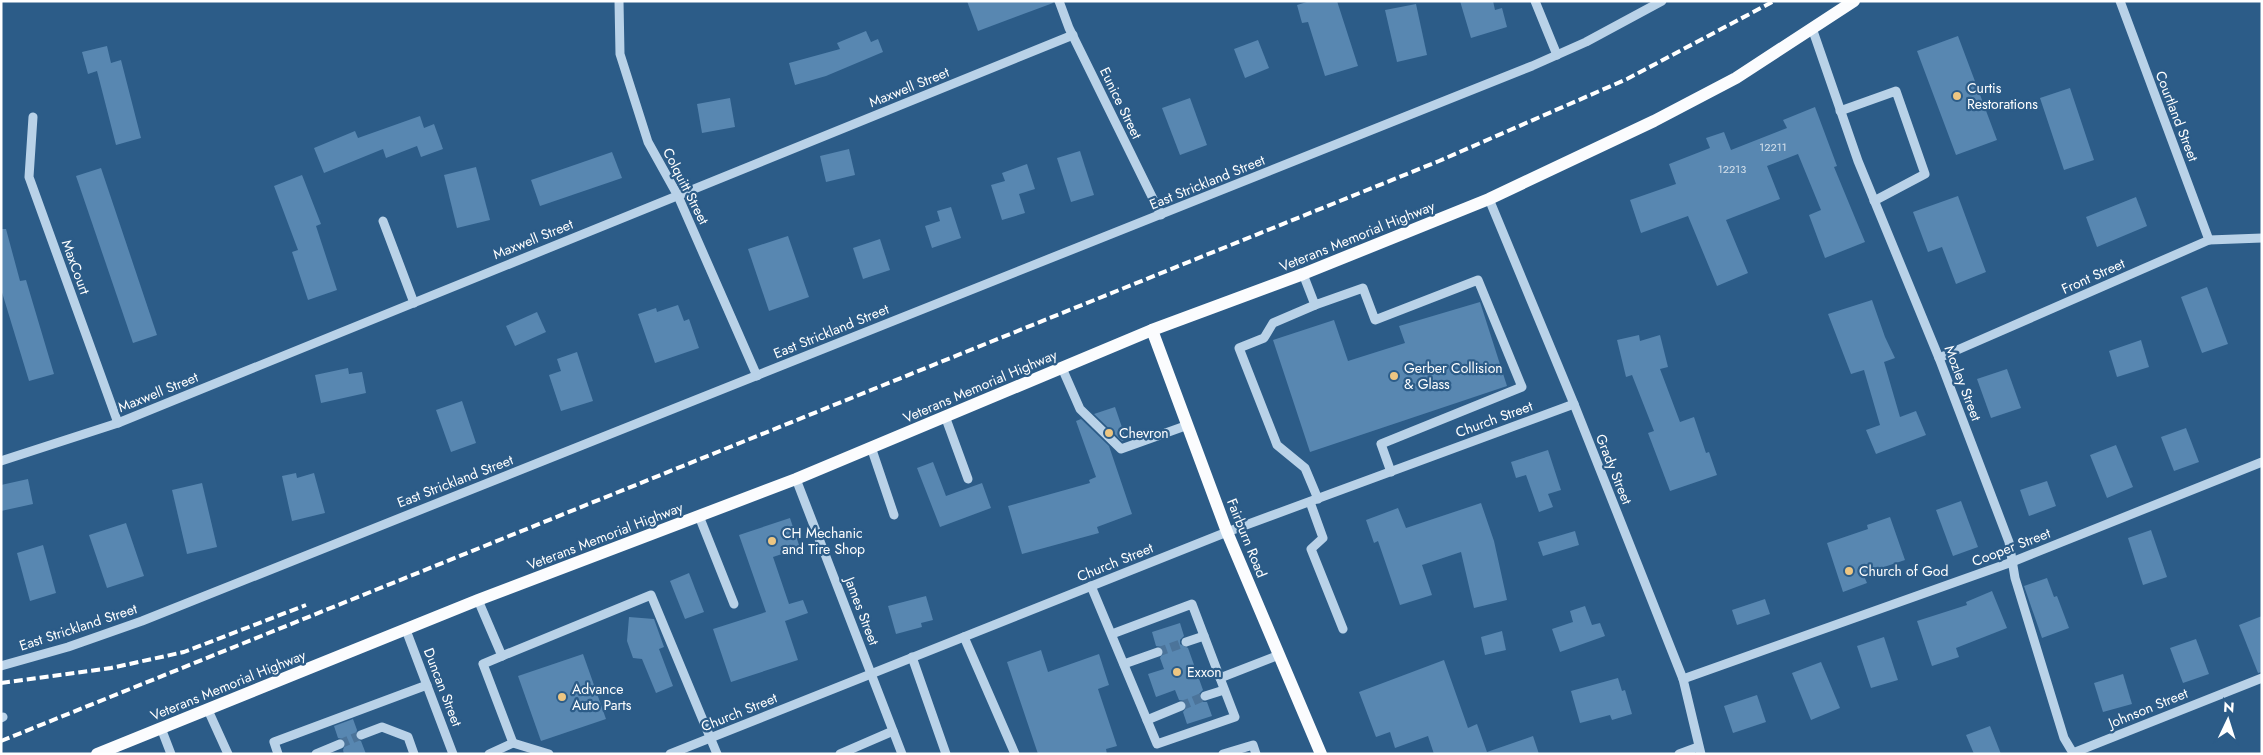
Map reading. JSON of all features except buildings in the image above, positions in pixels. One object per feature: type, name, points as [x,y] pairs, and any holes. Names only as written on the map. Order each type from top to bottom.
[{"type":"main road","name":"Veterans Memorial Highway","points":[[105,752],[478,600],[796,478],[1152,330],[1303,274],[1488,199],[1654,121],[1728,82],[1854,1]]},
{"type":"main road","name":"Fairburn Road","points":[[1152,330],[1227,532],[1321,754]]},
{"type":"street","name":"Colquitt Street","points":[[619,1],[620,54],[648,142],[678,196],[757,376]]},
{"type":"street","name":"Eunice Street","points":[[1059,1],[1073,35],[1162,215]]},
{"type":"street","points":[[1535,1],[1557,55]]},
{"type":"street","name":"East Strickland Street","points":[[1,666],[68,647],[142,621],[1162,215],[1557,55],[1662,1]]},
{"type":"street","name":"Courtland Street","points":[[2120,1],[2209,240]]},
{"type":"street","name":"Mozley Street","points":[[1812,28],[1840,111],[1874,201],[1939,358],[2009,542],[2015,578],[2064,738],[2073,753]]},
{"type":"street","name":"Maxwell Street","points":[[1,461],[118,423],[1073,35]]},
{"type":"street","points":[[1840,111],[1896,91],[1925,174],[1874,201]]},
{"type":"street","name":"MaxCourt","points":[[34,117],[29,177],[118,423]]},
{"type":"street","name":"Grady Street","points":[[1488,199],[1574,404],[1683,678],[1699,750]]},
{"type":"street","points":[[383,221],[414,303]]},
{"type":"street","name":"Front Street","points":[[1939,358],[2209,240],[2262,238]]},
{"type":"street","points":[[1303,274],[1315,305]]},
{"type":"street","points":[[1343,629],[1311,549],[1323,538],[1305,468],[1277,445],[1239,348],[1264,338],[1273,323],[1315,305],[1363,288],[1375,320],[1478,280],[1522,387],[1381,444],[1391,472]]},
{"type":"street","points":[[1062,368],[1080,409],[1121,449],[1188,425]]},
{"type":"street","name":"Church Street","points":[[670,754],[1227,532],[1574,404]]},
{"type":"street","points":[[945,416],[968,479]]},
{"type":"street","points":[[871,447],[894,516]]},
{"type":"street","name":"Cooper Street","points":[[1683,678],[2012,562],[2262,462]]},
{"type":"street","name":"James Street","points":[[796,478],[902,754]]},
{"type":"street","points":[[699,516],[734,604]]},
{"type":"street","points":[[1092,586],[1157,744],[1235,717],[1192,604],[1112,634]]},
{"type":"street","points":[[513,743],[483,664],[651,595],[716,754]]},
{"type":"street","points":[[478,600],[502,656]]},
{"type":"street","name":"Duncan Street","points":[[406,630],[454,754]]},
{"type":"street","points":[[1186,642],[1204,636]]},
{"type":"street","points":[[964,637],[1015,754]]},
{"type":"street","points":[[1124,664],[1158,652]]},
{"type":"street","points":[[1220,678],[1279,655]]},
{"type":"street","points":[[912,657],[946,754]]},
{"type":"street","name":"Johnson Street","points":[[2073,753],[2262,678]]},
{"type":"street","points":[[278,754],[274,742],[427,685]]},
{"type":"street","points":[[1206,696],[1224,690]]},
{"type":"street","points":[[1147,720],[1181,706]]},
{"type":"street","points":[[208,710],[228,754]]},
{"type":"street","points":[[361,735],[382,727],[408,736],[414,754]]},
{"type":"street","points":[[161,728],[171,754]]},
{"type":"street","points":[[840,754],[850,752],[893,731]]},
{"type":"street","points":[[489,754],[513,743],[549,754]]},
{"type":"street","points":[[316,754],[340,744]]},
{"type":"street","points":[[1223,753],[1253,745],[1256,754]]},
{"type":"street","points":[[1679,754],[1699,750]]},
{"type":"tunnel","points":[[1158,652],[1186,642]]},
{"type":"tunnel","points":[[1181,706],[1205,696]]},
{"type":"tunnel","points":[[340,744],[361,735]]},
{"type":"railway","points":[[1,741],[1439,161],[1627,79],[1774,1]]},
{"type":"railway","points":[[1,683],[111,668],[184,652],[306,605]]},
{"type":"place","name":"Curtis Restorations","points":[[1957,96]]},
{"type":"place","name":"Gerber Collision & Glass","points":[[1394,376]]},
{"type":"place","name":"Chevron","points":[[1109,433]]},
{"type":"place","name":"CH Mechanic and Tire Shop","points":[[772,541]]},
{"type":"place","name":"Church of God","points":[[1849,571]]},
{"type":"place","name":"Exxon","points":[[1177,672]]},
{"type":"place","name":"Advance Auto Parts","points":[[562,697]]}]
